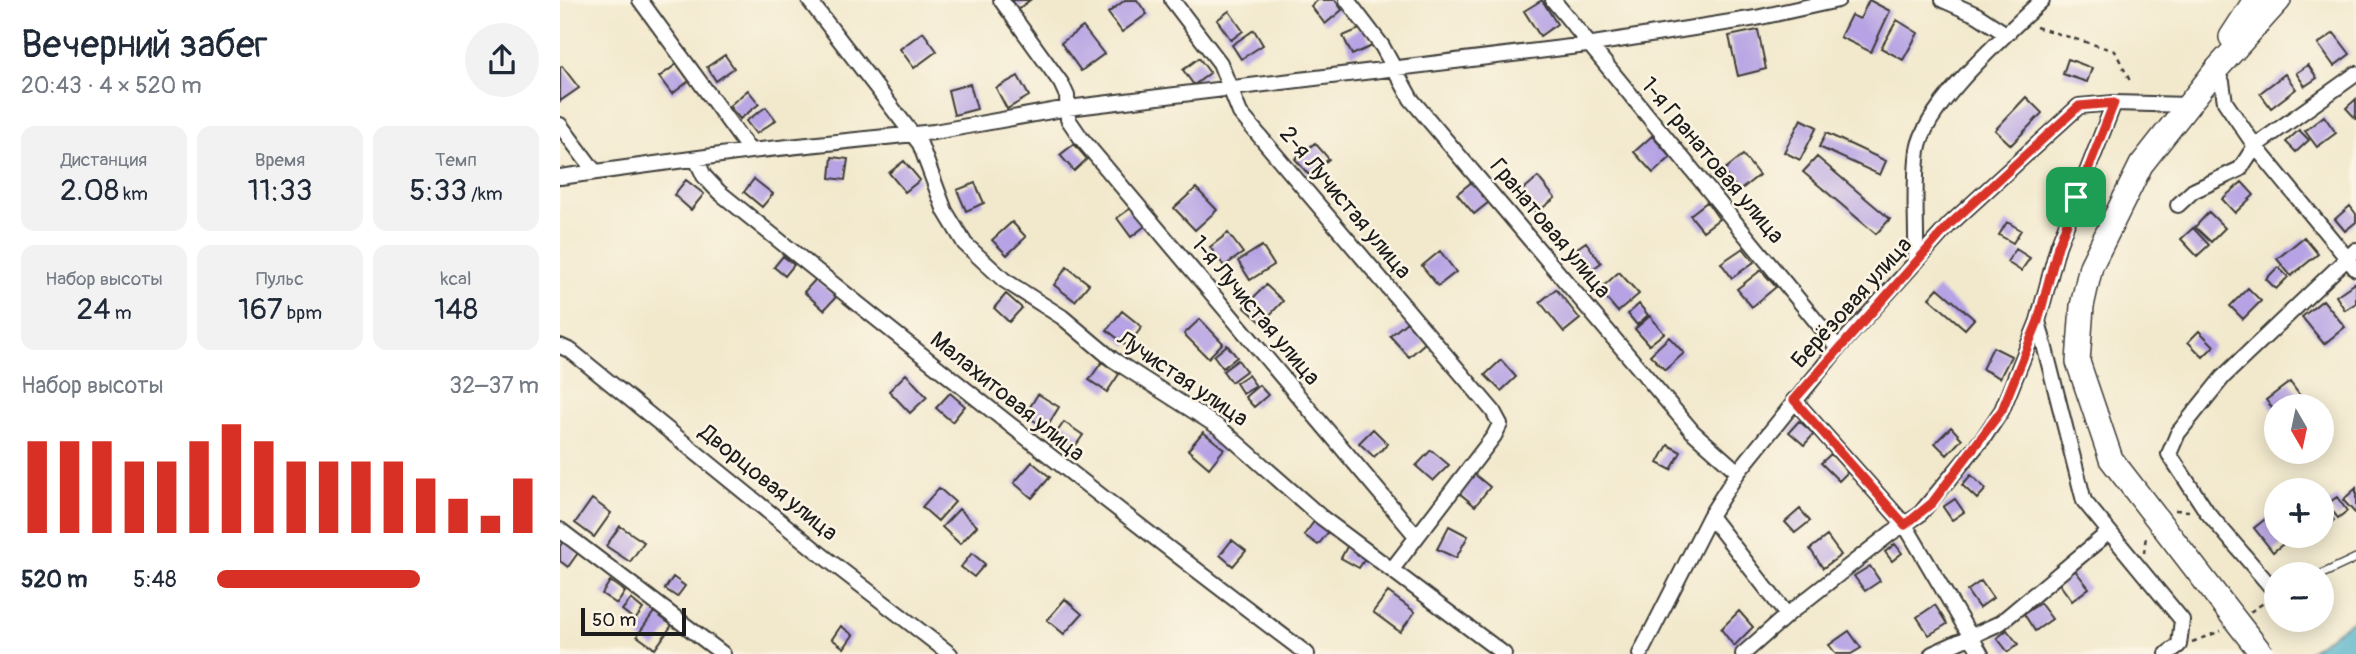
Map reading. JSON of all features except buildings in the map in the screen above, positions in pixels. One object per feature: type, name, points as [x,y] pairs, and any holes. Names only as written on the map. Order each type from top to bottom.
[{"type":"main road","points":[[2189,105],[2255,0]]},
{"type":"main road","points":[[2262,654],[2111,459],[2078,362],[2082,306],[2091,267],[2141,165],[2215,71],[2279,0]]},
{"type":"street","points":[[640,0],[750,151]]},
{"type":"street","name":"Лучистая улица","points":[[809,0],[926,157],[954,229],[1004,280],[1062,317],[1112,359],[1220,428],[1321,517],[1393,568],[1504,654]]},
{"type":"street","name":"1-я Лучистая улица","points":[[1001,0],[1061,83],[1067,96],[1068,119],[1081,138],[1417,537]]},
{"type":"street","name":"2-я Лучистая улица","points":[[1172,0],[1220,63],[1240,113],[1493,411],[1500,424],[1494,436],[1417,537]]},
{"type":"street","name":"Гранатовая улица","points":[[1347,0],[1382,46],[1411,99],[1676,411],[1738,472]]},
{"type":"street","name":"1-я Гранатовая улица","points":[[1553,0],[1587,45],[1838,348]]},
{"type":"street","points":[[560,177],[750,151],[911,134],[1068,108],[1587,45],[1756,18],[1838,0]]},
{"type":"street","points":[[1943,0],[1977,15],[2006,34]]},
{"type":"street","points":[[1916,262],[1918,148],[1930,117],[2006,34],[2042,0]]},
{"type":"street","points":[[2215,71],[2222,82],[2225,102],[2255,146],[2351,253],[2356,269]]},
{"type":"street","points":[[2178,205],[2193,191],[2240,169],[2255,146],[2356,74]]},
{"type":"street","points":[[1743,654],[1787,615],[1932,503],[2002,410],[2038,321],[2058,246],[2114,103]]},
{"type":"street","name":"Берёзовая улица","points":[[1640,654],[1710,516],[1738,472],[1838,348],[1949,225],[2079,106],[2114,103],[2189,105]]},
{"type":"street","points":[[560,125],[595,172]]},
{"type":"street","name":"Малахитовая улица","points":[[696,159],[704,176],[719,191],[934,366],[1098,497],[1307,654]]},
{"type":"street","points":[[2264,579],[2207,512],[2169,454],[2178,433],[2223,377],[2351,253]]},
{"type":"street","points":[[2038,321],[2084,501],[2182,620],[2179,645],[2167,654]]},
{"type":"street","name":"Дворцовая улица","points":[[560,346],[571,351],[818,552],[950,654]]},
{"type":"street","points":[[1794,400],[1905,525],[1981,654]]},
{"type":"street","points":[[1710,516],[1787,615]]},
{"type":"street","points":[[560,530],[723,654]]},
{"type":"street","points":[[1932,654],[2000,623],[2032,599],[2109,531]]},
{"type":"street","points":[[1393,568],[1417,537]]},
{"type":"lane","points":[[2334,568],[2356,558]]},
{"type":"path","points":[[2020,22],[2115,51],[2130,81]]},
{"type":"path","points":[[2173,510],[2207,512]]},
{"type":"path","points":[[2142,572],[2147,525]]},
{"type":"water","points":[[2356,618],[2356,654],[2305,654]]},
{"type":"route","points":[[2114,103],[2076,197],[2058,246],[2038,321],[2002,410],[1932,503],[1905,525],[1794,400],[1949,225],[2079,106],[2114,103]]}]
